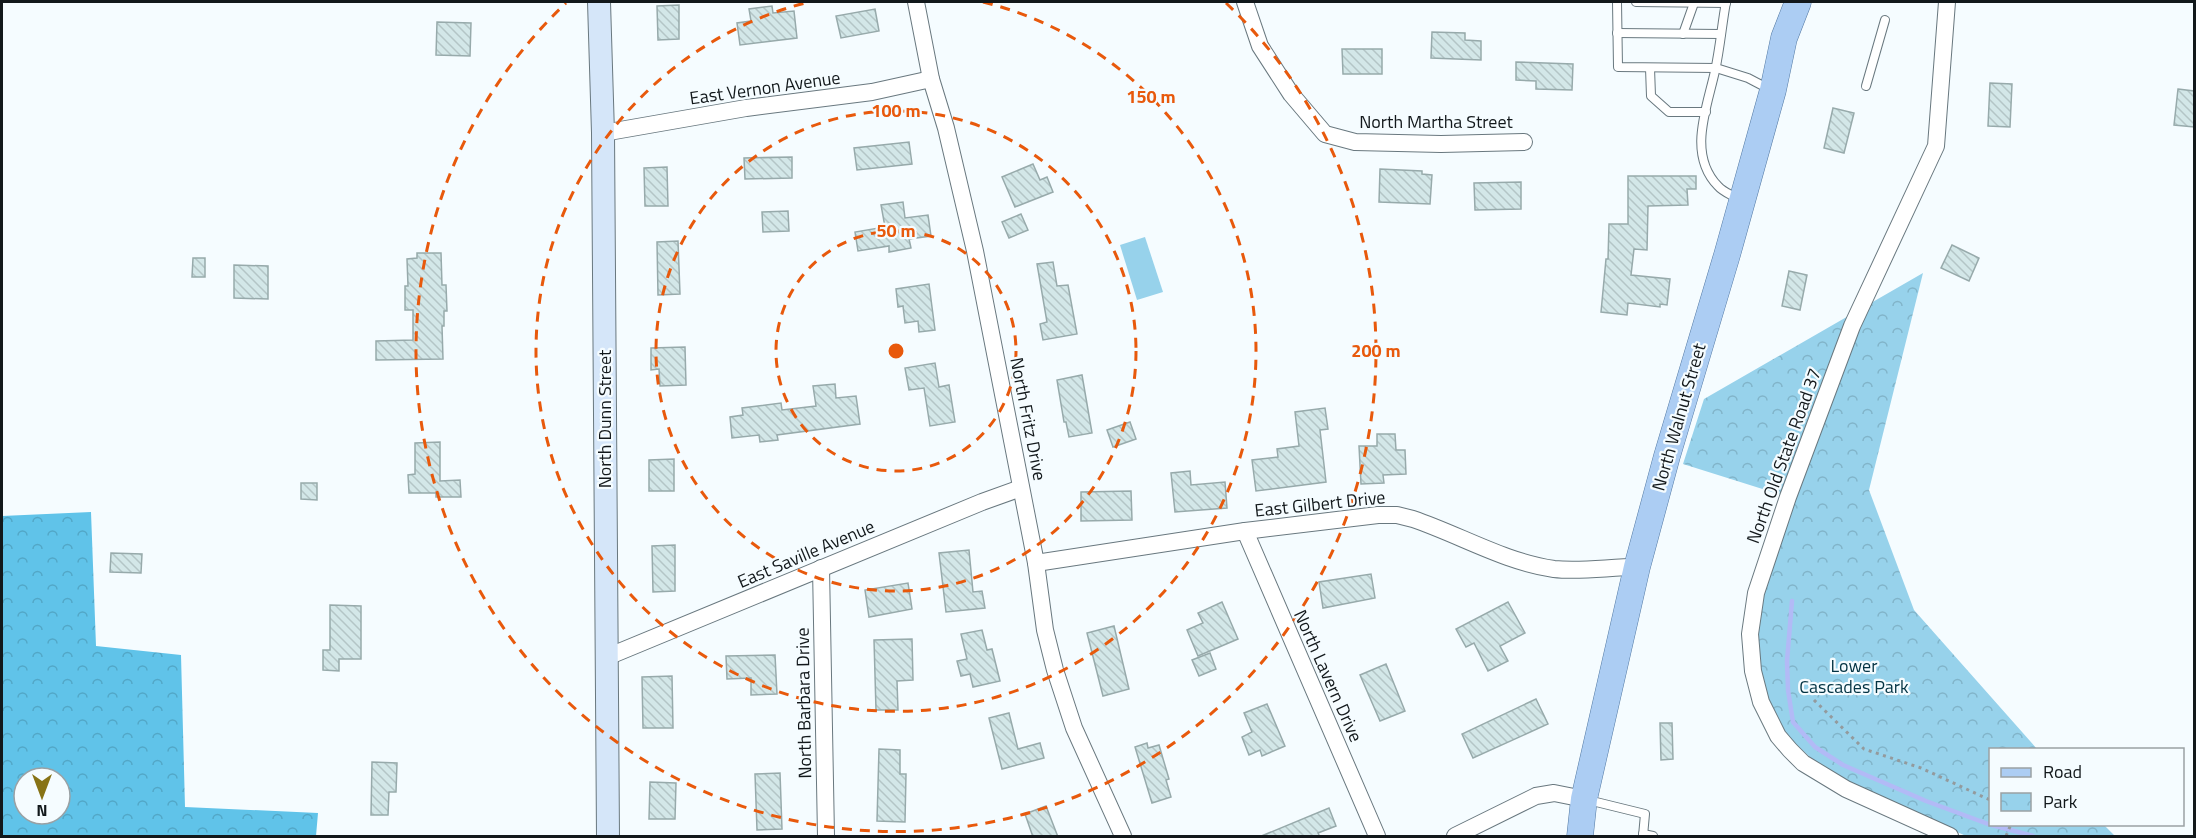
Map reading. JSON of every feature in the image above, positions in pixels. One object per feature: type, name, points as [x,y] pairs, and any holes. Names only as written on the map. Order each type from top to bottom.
[{"type":"main road","name":"North Walnut Street","points":[[1580,837],[1584,799],[1637,567],[1773,90],[1784,38],[1798,2]]},
{"type":"street","name":"North Dunn Street","points":[[599,2],[603,133],[608,837]]},
{"type":"street","name":"North Fritz Drive","points":[[916,2],[931,79],[946,129],[975,251],[1036,562],[1046,630],[1074,728],[1123,837]]},
{"type":"street","name":"North Martha Street","points":[[1245,2],[1260,46],[1291,94],[1325,134],[1355,142],[1441,144],[1524,142]]},
{"type":"street","name":"North Old State Road 37","points":[[1947,2],[1936,146],[1852,326],[1788,497],[1756,593],[1750,634],[1753,671],[1761,702],[1773,728],[1790,750],[1803,763],[1846,789],[1950,837]]},
{"type":"street","name":"East Vernon Avenue","points":[[603,133],[746,108],[872,92],[931,79]]},
{"type":"street","name":"East Saville Avenue","points":[[608,657],[821,568],[1021,489]]},
{"type":"street","name":"East Gilbert Drive","points":[[1036,562],[1357,516],[1397,515],[1434,526],[1515,560],[1538,566],[1569,569],[1637,567]]},
{"type":"street","name":"North Lavern Drive","points":[[1245,531],[1377,837]]},
{"type":"street","name":"North Barbara Drive","points":[[821,568],[826,837]]},
{"type":"street","points":[[1455,837],[1536,796],[1554,793],[1584,799]]},
{"type":"lane","points":[[1617,2],[1618,67],[1716,68],[1748,78],[1773,90]]},
{"type":"lane","points":[[1636,2],[1726,2],[1716,68],[1701,132],[1701,150],[1708,174],[1720,188],[1741,200]]},
{"type":"lane","points":[[1683,34],[1694,3]]},
{"type":"lane","points":[[1866,86],[1885,20]]},
{"type":"lane","points":[[1617,33],[1721,34]]},
{"type":"lane","points":[[1650,68],[1651,96],[1669,112],[1706,112]]},
{"type":"lane","points":[[1584,799],[1645,814],[1643,835],[1653,837]]},
{"type":"path","points":[[1814,700],[1864,749],[1921,768],[1989,800]]},
{"type":"green space","points":[[1145,237],[1163,292],[1137,300],[1120,245]]},
{"type":"green space","name":"Lower Cascades Park","points":[[1923,273],[1869,490],[1914,610],[2036,748],[1989,748],[1989,826],[2105,826],[2115,836],[1966,836],[1847,782],[1813,760],[1782,731],[1767,703],[1758,670],[1756,634],[1762,598],[1788,497],[1683,464],[1704,399]]},
{"type":"green space","points":[[91,512],[96,646],[181,655],[185,807],[318,813],[316,836],[2,836],[2,516]]},
{"type":"building","points":[[679,5],[679,39],[658,40],[657,6]]},
{"type":"building","points":[[772,6],[773,13],[794,11],[797,38],[740,45],[737,23],[751,21],[749,9]]},
{"type":"building","points":[[875,9],[879,31],[841,38],[836,16]]},
{"type":"building","points":[[437,22],[471,23],[470,56],[436,55]]},
{"type":"building","points":[[1432,32],[1465,33],[1465,40],[1481,41],[1481,60],[1431,58]]},
{"type":"building","points":[[1342,49],[1382,49],[1382,74],[1343,74]]},
{"type":"building","points":[[1516,62],[1573,64],[1572,90],[1536,89],[1536,81],[1516,80]]},
{"type":"building","points":[[1990,83],[2012,84],[2010,127],[1988,126]]},
{"type":"building","points":[[2178,89],[2194,91],[2194,127],[2174,125]]},
{"type":"building","points":[[1833,108],[1854,113],[1844,153],[1824,148]]},
{"type":"building","points":[[909,142],[912,164],[857,170],[854,148]]},
{"type":"building","points":[[792,157],[792,178],[745,179],[744,158]]},
{"type":"building","points":[[1033,164],[1040,180],[1047,177],[1053,192],[1015,207],[1002,177]]},
{"type":"building","points":[[667,167],[668,206],[645,206],[644,168]]},
{"type":"building","points":[[1380,169],[1422,171],[1422,174],[1432,175],[1430,204],[1379,202]]},
{"type":"building","points":[[1628,176],[1696,176],[1696,189],[1687,189],[1688,205],[1648,206],[1647,250],[1634,249],[1631,275],[1670,279],[1667,305],[1660,304],[1660,307],[1628,303],[1627,315],[1601,312],[1606,259],[1608,259],[1609,224],[1628,224]]},
{"type":"building","points":[[1521,182],[1521,209],[1475,210],[1474,183]]},
{"type":"building","points":[[903,202],[905,218],[928,215],[931,236],[909,239],[911,248],[889,252],[889,246],[858,251],[855,232],[885,227],[881,205]]},
{"type":"building","points":[[788,211],[789,231],[763,232],[762,212]]},
{"type":"building","points":[[1021,214],[1028,230],[1009,238],[1002,222]]},
{"type":"building","points":[[678,241],[680,294],[658,295],[657,242]]},
{"type":"building","points":[[1952,245],[1979,258],[1969,281],[1941,268]]},
{"type":"building","points":[[417,253],[441,253],[442,285],[446,285],[447,311],[444,311],[444,326],[442,326],[443,359],[376,360],[376,341],[413,340],[413,310],[405,310],[405,286],[408,286],[407,259],[417,258]]},
{"type":"building","points":[[193,258],[205,258],[205,277],[192,277]]},
{"type":"building","points":[[1053,262],[1057,286],[1068,285],[1077,334],[1043,340],[1040,324],[1047,322],[1037,264]]},
{"type":"building","points":[[234,265],[268,266],[268,299],[234,298]]},
{"type":"building","points":[[1789,271],[1807,275],[1800,310],[1782,306]]},
{"type":"building","points":[[929,284],[935,330],[919,332],[918,321],[905,323],[903,306],[898,307],[896,289]]},
{"type":"building","points":[[685,347],[686,385],[660,386],[659,369],[651,370],[651,348]]},
{"type":"building","points":[[935,363],[939,387],[949,385],[955,422],[930,426],[924,388],[909,390],[905,368]]},
{"type":"building","points":[[1082,375],[1092,433],[1069,437],[1066,422],[1064,422],[1057,380]]},
{"type":"building","points":[[835,384],[836,398],[856,396],[860,424],[777,435],[778,440],[760,442],[759,435],[732,438],[730,417],[743,415],[742,408],[781,403],[782,410],[816,406],[813,386]]},
{"type":"building","points":[[1325,408],[1328,429],[1320,430],[1326,482],[1256,491],[1252,460],[1278,457],[1277,449],[1299,446],[1295,412]]},
{"type":"building","points":[[1130,422],[1136,439],[1113,447],[1107,430]]},
{"type":"building","points":[[1377,434],[1395,434],[1396,450],[1405,450],[1406,474],[1383,475],[1384,483],[1361,484],[1359,446],[1377,446]]},
{"type":"building","points":[[440,442],[440,481],[460,480],[461,497],[436,497],[436,493],[409,493],[408,475],[415,474],[415,443]]},
{"type":"building","points":[[674,459],[674,491],[649,491],[649,460]]},
{"type":"building","points":[[1190,471],[1191,485],[1225,482],[1227,508],[1175,512],[1171,473]]},
{"type":"building","points":[[301,483],[317,483],[317,500],[301,499]]},
{"type":"building","points":[[1131,491],[1132,520],[1081,521],[1081,492]]},
{"type":"building","points":[[675,545],[675,591],[653,592],[652,546]]},
{"type":"building","points":[[969,550],[973,592],[982,591],[985,608],[946,612],[939,553]]},
{"type":"building","points":[[111,553],[142,554],[141,573],[110,572]]},
{"type":"building","points":[[1371,574],[1375,598],[1323,608],[1319,582]]},
{"type":"building","points":[[908,583],[912,609],[869,617],[865,590]]},
{"type":"building","points":[[1222,602],[1238,639],[1198,656],[1187,630],[1203,623],[1198,613]]},
{"type":"building","points":[[1508,602],[1525,633],[1500,646],[1508,661],[1488,671],[1474,643],[1466,647],[1456,629]]},
{"type":"building","points":[[330,605],[361,606],[361,659],[339,659],[339,671],[323,670],[323,650],[330,650]]},
{"type":"building","points":[[1114,626],[1129,689],[1103,696],[1087,633]]},
{"type":"building","points":[[982,630],[987,650],[992,649],[1000,681],[973,687],[970,674],[961,676],[957,661],[967,659],[961,634]]},
{"type":"building","points":[[912,639],[913,680],[897,681],[898,710],[876,710],[874,640]]},
{"type":"building","points":[[1210,653],[1216,669],[1199,676],[1192,660]]},
{"type":"building","points":[[775,655],[777,694],[751,695],[751,678],[727,679],[726,656]]},
{"type":"building","points":[[1386,664],[1405,711],[1380,721],[1360,675]]},
{"type":"building","points":[[672,676],[673,728],[643,728],[642,677]]},
{"type":"building","points":[[1536,699],[1548,724],[1473,758],[1462,734]]},
{"type":"building","points":[[1267,704],[1285,746],[1262,756],[1260,750],[1249,755],[1242,737],[1252,732],[1244,713]]},
{"type":"building","points":[[1009,713],[1018,749],[1040,743],[1044,758],[1002,769],[989,718]]},
{"type":"building","points":[[1660,723],[1672,723],[1673,759],[1661,760]]},
{"type":"building","points":[[1147,743],[1148,748],[1159,745],[1169,779],[1166,780],[1171,797],[1152,803],[1135,747]]},
{"type":"building","points":[[879,749],[900,750],[900,774],[906,774],[905,822],[877,821]]},
{"type":"building","points":[[372,762],[397,763],[396,792],[389,792],[388,815],[371,815]]},
{"type":"building","points":[[780,773],[782,829],[757,830],[755,774]]},
{"type":"building","points":[[650,782],[676,783],[675,819],[649,819]]},
{"type":"building","points":[[1046,806],[1058,837],[1033,837],[1025,814]]},
{"type":"building","points":[[1329,808],[1336,826],[1318,833],[1320,837],[1259,837]]},
{"type":"waterway","points":[[1792,601],[1787,661],[1788,690],[1793,722],[1815,747],[1843,765],[1926,801],[1989,824]]},
{"type":"waterway","points":[[1996,826],[2033,836]]}]
